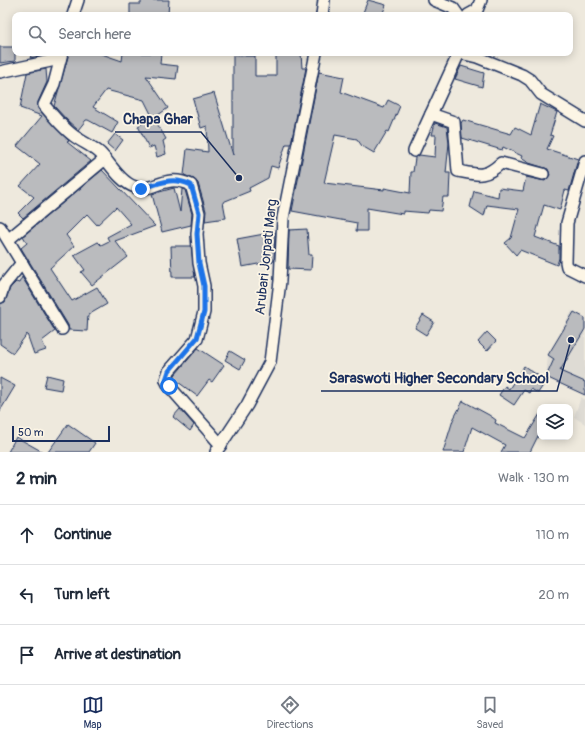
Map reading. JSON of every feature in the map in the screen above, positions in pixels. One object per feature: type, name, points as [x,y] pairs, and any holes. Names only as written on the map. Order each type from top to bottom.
[{"type":"street","points":[[74,12],[78,0]]},
{"type":"street","points":[[322,12],[324,0]]},
{"type":"street","points":[[434,0],[453,8],[456,12]]},
{"type":"street","points":[[473,12],[477,10],[481,0]]},
{"type":"street","points":[[0,72],[61,56],[54,84],[44,105],[62,126],[74,137],[98,152],[126,182],[134,187],[141,189],[171,180],[182,181],[191,185],[199,213],[197,234],[198,255],[204,286],[204,312],[197,338],[169,371],[166,380],[169,386],[219,449]]},
{"type":"street","name":"Arubari Jorpati Marg","points":[[219,449],[247,405],[270,362],[280,281],[283,218],[315,56]]},
{"type":"street","points":[[414,151],[459,56]]},
{"type":"street","points":[[473,56],[522,75],[530,80],[541,94],[585,121]]},
{"type":"street","points":[[431,114],[454,122],[458,171],[485,174],[491,172],[501,163],[543,174]]},
{"type":"street","points":[[9,239],[105,158]]},
{"type":"street","points":[[585,161],[567,223],[566,262],[567,266],[585,276]]},
{"type":"street","points":[[0,227],[9,239],[21,264],[62,329]]},
{"type":"street","points":[[0,297],[4,285],[21,264]]},
{"type":"shaded area","points":[[572,311],[585,318],[585,395],[546,377],[548,355]]},
{"type":"shaded area","points":[[581,397],[585,400],[585,424],[574,417]]},
{"type":"building","points":[[141,0],[169,0],[168,12],[130,12],[130,4],[141,4]]},
{"type":"building","points":[[368,0],[386,5],[383,12],[363,12]]},
{"type":"building","points":[[0,47],[12,47],[12,56],[15,56],[15,61],[0,63]]},
{"type":"building","points":[[68,56],[108,56],[122,61],[123,56],[161,56],[160,64],[178,66],[176,79],[146,76],[168,108],[154,118],[166,139],[163,141],[166,154],[157,157],[154,146],[149,148],[138,126],[153,118],[144,100],[106,90],[93,107],[118,122],[112,133],[88,120],[86,120],[78,130],[54,106]]},
{"type":"building","points":[[233,56],[255,56],[255,76],[276,76],[276,56],[301,56],[302,68],[306,68],[291,144],[286,144],[278,168],[271,166],[268,178],[249,188],[250,191],[223,202],[226,218],[205,221],[206,211],[198,183],[194,179],[184,175],[187,149],[208,152],[207,126],[201,128],[193,99],[214,93],[233,155]]},
{"type":"building","points":[[461,66],[484,73],[482,87],[455,79]]},
{"type":"building","points":[[46,69],[47,82],[38,102],[38,109],[69,141],[67,142],[91,161],[23,218],[18,213],[34,197],[20,186],[40,164],[17,146],[42,116],[20,108],[27,73]]},
{"type":"building","points":[[319,72],[344,77],[341,92],[384,108],[388,100],[400,106],[389,132],[387,131],[374,153],[362,146],[357,139],[335,135],[324,183],[384,190],[384,188],[410,193],[411,172],[413,172],[415,158],[419,155],[435,157],[436,135],[432,135],[435,123],[447,127],[449,143],[446,173],[450,173],[449,197],[443,197],[441,211],[429,210],[428,213],[403,211],[403,214],[367,208],[367,231],[356,231],[357,223],[292,211]]},
{"type":"building","points":[[540,104],[557,112],[550,135],[553,136],[547,149],[578,159],[569,191],[565,190],[560,210],[544,205],[535,237],[559,246],[559,258],[557,265],[520,250],[516,255],[505,243],[511,238],[519,209],[487,205],[484,216],[470,207],[474,191],[498,197],[499,188],[523,191],[526,177],[545,181],[550,175],[548,169],[529,163],[521,158],[522,156],[503,147],[502,150],[462,138],[461,123],[463,120],[511,134],[515,127],[531,135]]},
{"type":"building","points":[[115,134],[123,140],[115,151],[107,144]]},
{"type":"building","points":[[102,170],[155,226],[115,241],[128,257],[92,285],[81,272],[85,270],[74,255],[98,242],[101,245],[109,241],[107,237],[131,224],[116,207],[97,225],[87,214],[66,235],[74,246],[50,268],[72,301],[97,287],[107,304],[88,315],[87,331],[69,330],[68,325],[21,248],[27,243],[23,236]]},
{"type":"building","points":[[174,188],[180,212],[182,189],[185,190],[192,214],[191,225],[162,232],[152,194]]},
{"type":"building","points":[[307,229],[309,255],[312,255],[311,270],[288,269],[289,230]]},
{"type":"building","points":[[275,232],[274,261],[242,267],[237,239]]},
{"type":"building","points":[[171,246],[191,246],[195,277],[172,277]]},
{"type":"building","points":[[22,277],[55,331],[42,341],[46,350],[34,354],[27,334],[13,353],[0,344],[0,304],[5,302],[10,288],[16,282],[19,283]]},
{"type":"building","points":[[574,312],[585,318],[585,329],[560,371],[585,382],[585,395],[546,377],[554,359],[548,355]]},
{"type":"building","points":[[423,315],[434,322],[426,335],[415,328]]},
{"type":"building","points":[[487,332],[496,341],[487,351],[478,342]]},
{"type":"building","points":[[198,348],[224,365],[212,382],[209,380],[197,396],[174,379],[175,375]]},
{"type":"building","points":[[230,351],[245,360],[240,369],[225,360]]},
{"type":"building","points":[[524,366],[546,381],[538,393],[531,389],[529,393],[524,390],[514,405],[499,395],[505,386],[509,389]]},
{"type":"building","points":[[47,375],[63,379],[61,390],[44,387]]},
{"type":"building","points":[[0,378],[15,386],[0,411]]},
{"type":"building","points":[[463,401],[489,415],[496,420],[495,423],[525,438],[537,419],[537,438],[530,452],[501,452],[505,445],[472,427],[464,452],[443,452],[453,420]]},
{"type":"building","points":[[180,409],[194,425],[190,431],[173,417]]},
{"type":"building","points":[[68,424],[95,443],[89,452],[48,452]]},
{"type":"building","points":[[16,437],[43,452],[8,452]]},
{"type":"place","name":"Chapa Ghar","points":[[239,178]]},
{"type":"place","name":"Saraswoti Higher Secondary School","points":[[571,340]]},
{"type":"route","points":[[141,189],[171,180],[182,181],[191,185],[199,213],[197,234],[199,263],[204,286],[204,312],[197,338],[169,371],[166,380],[169,386]]}]
